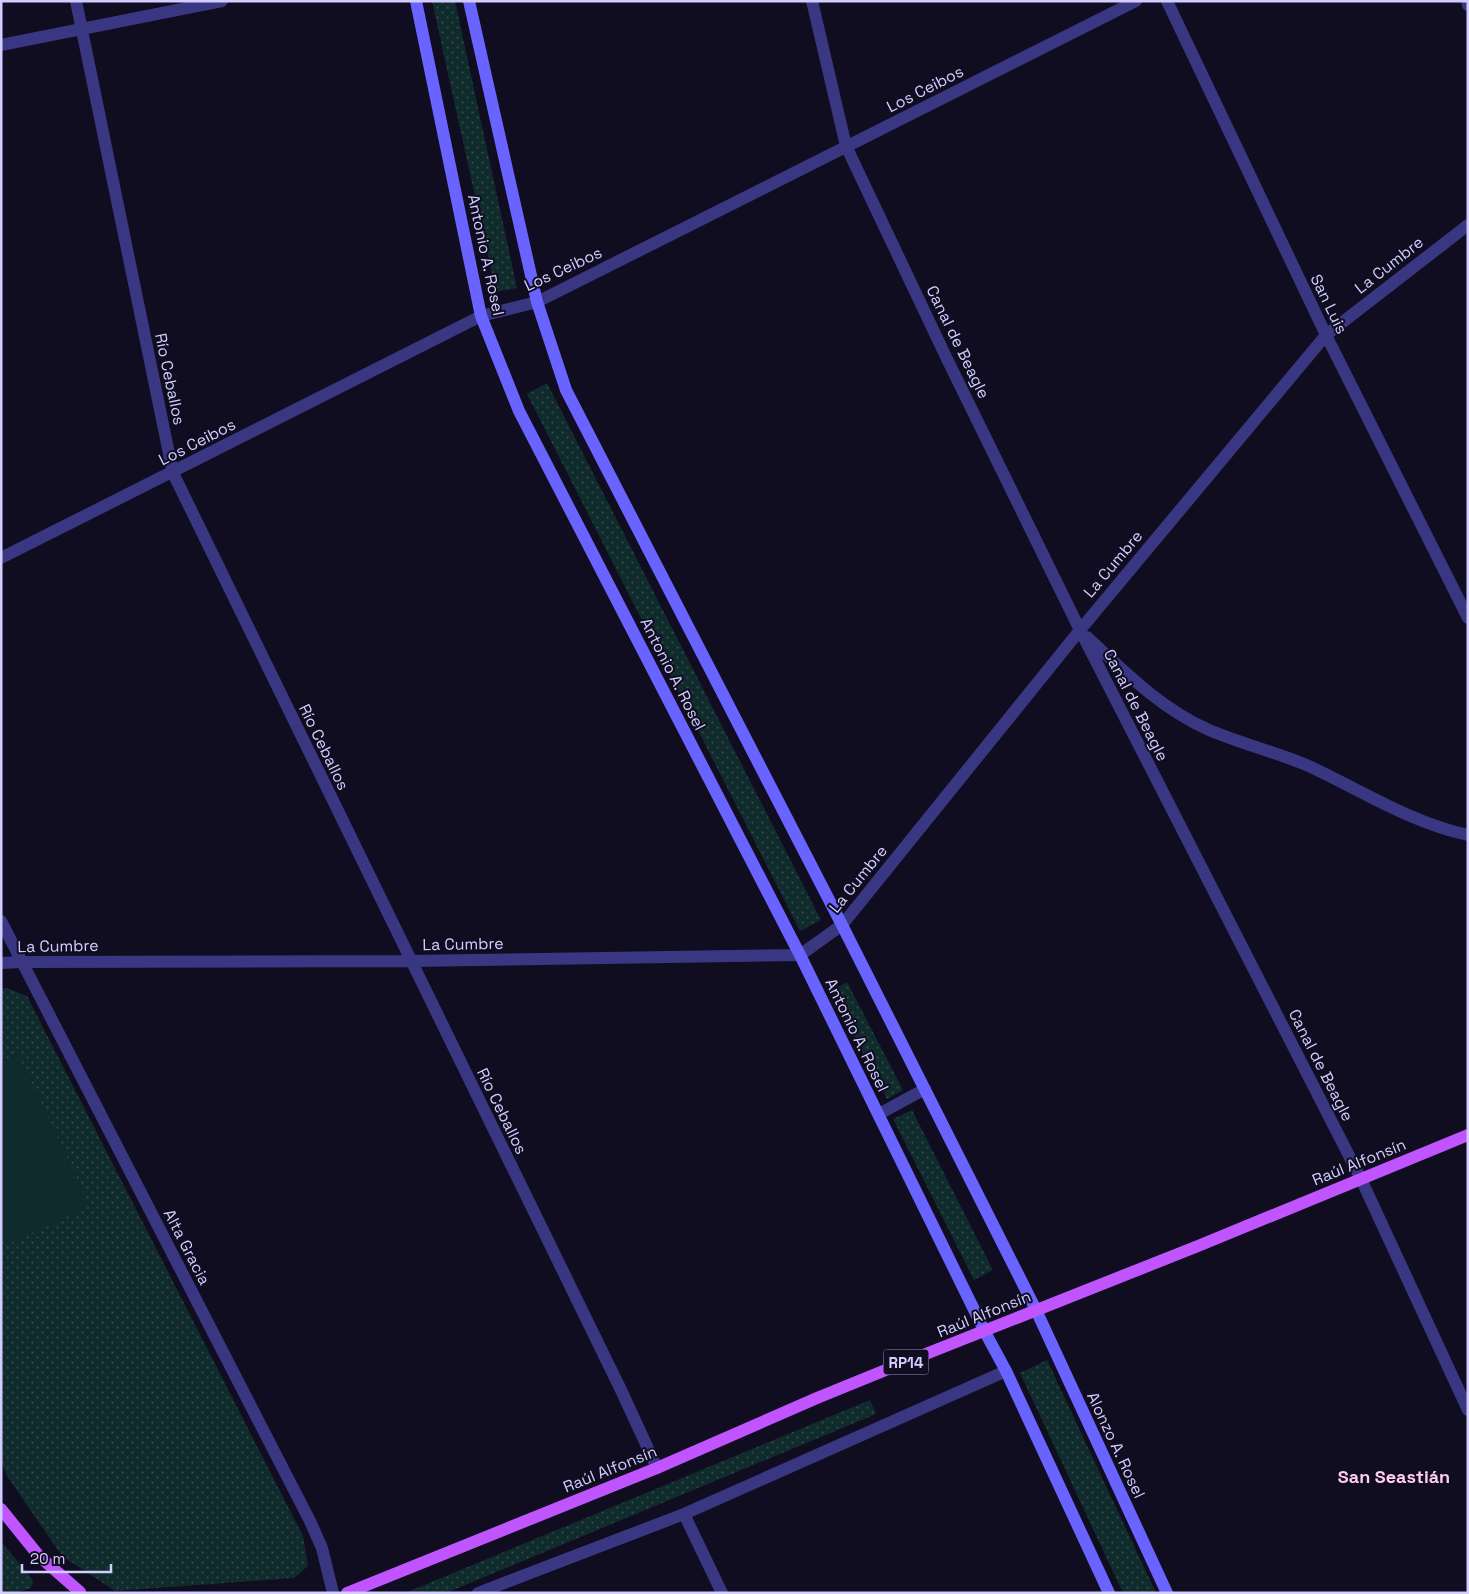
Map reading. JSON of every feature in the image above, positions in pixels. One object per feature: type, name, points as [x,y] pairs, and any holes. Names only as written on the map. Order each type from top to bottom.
[{"type":"main road","name":"Raúl Alfonsín","points":[[347,1593],[657,1468],[826,1394],[986,1332],[1468,1135]]},
{"type":"main road","points":[[1,1509],[39,1556],[79,1592]]},
{"type":"street","name":"Río Ceballos","points":[[76,1],[173,473],[621,1390],[657,1468]]},
{"type":"street","points":[[1,45],[222,1]]},
{"type":"street","name":"Antonio A. Rosel","points":[[416,1],[481,316],[519,411],[800,955],[986,1332]]},
{"type":"street","points":[[469,1],[537,302],[566,390],[842,925],[1036,1310]]},
{"type":"street","name":"Canal de Beagle","points":[[812,1],[846,146],[948,361],[1080,630],[1361,1179],[1468,1410]]},
{"type":"street","name":"Los Ceibos","points":[[1,558],[173,473],[481,316],[537,302],[1136,1]]},
{"type":"street","name":"San Luis","points":[[1167,1],[1326,335],[1468,618]]},
{"type":"street","points":[[1467,1],[1468,5]]},
{"type":"street","name":"La Cumbre","points":[[1,963],[410,961],[800,955],[842,925],[1080,630],[1326,335],[1468,225]]},
{"type":"street","points":[[1080,630],[1149,694],[1179,714],[1207,729],[1309,766],[1430,825],[1468,836]]},
{"type":"street","name":"Alta Gracia","points":[[1,921],[310,1521],[322,1548],[333,1593]]},
{"type":"street","points":[[878,1114],[925,1089]]},
{"type":"street","name":"Alonzo A. Rosel","points":[[1036,1310],[1167,1593]]},
{"type":"street","points":[[986,1332],[1109,1593]]},
{"type":"street","points":[[478,1593],[684,1514],[1006,1371]]},
{"type":"street","points":[[684,1514],[722,1593]]},
{"type":"green space","points":[[432,1],[455,1],[517,288],[496,292]]},
{"type":"green space","points":[[547,383],[821,920],[800,931],[527,394]]},
{"type":"green space","points":[[847,982],[903,1090],[887,1099],[831,991]]},
{"type":"green space","points":[[7,988],[27,996],[303,1536],[308,1566],[294,1578],[115,1591],[62,1556],[7,1476],[1,1462],[1,989]]},
{"type":"green space","points":[[18,1054],[90,1206],[6,1245],[1,1236],[1,1062]]},
{"type":"green space","points":[[912,1110],[993,1270],[974,1280],[893,1119]]},
{"type":"green space","points":[[1047,1360],[1156,1593],[1123,1593],[1020,1373]]},
{"type":"green space","points":[[870,1400],[876,1414],[446,1593],[405,1593]]},
{"type":"green space","points":[[1,1541],[33,1580],[31,1588],[14,1593],[1,1593]]},
{"type":"district","name":"San Seastián","points":[[1394,1476]]}]
